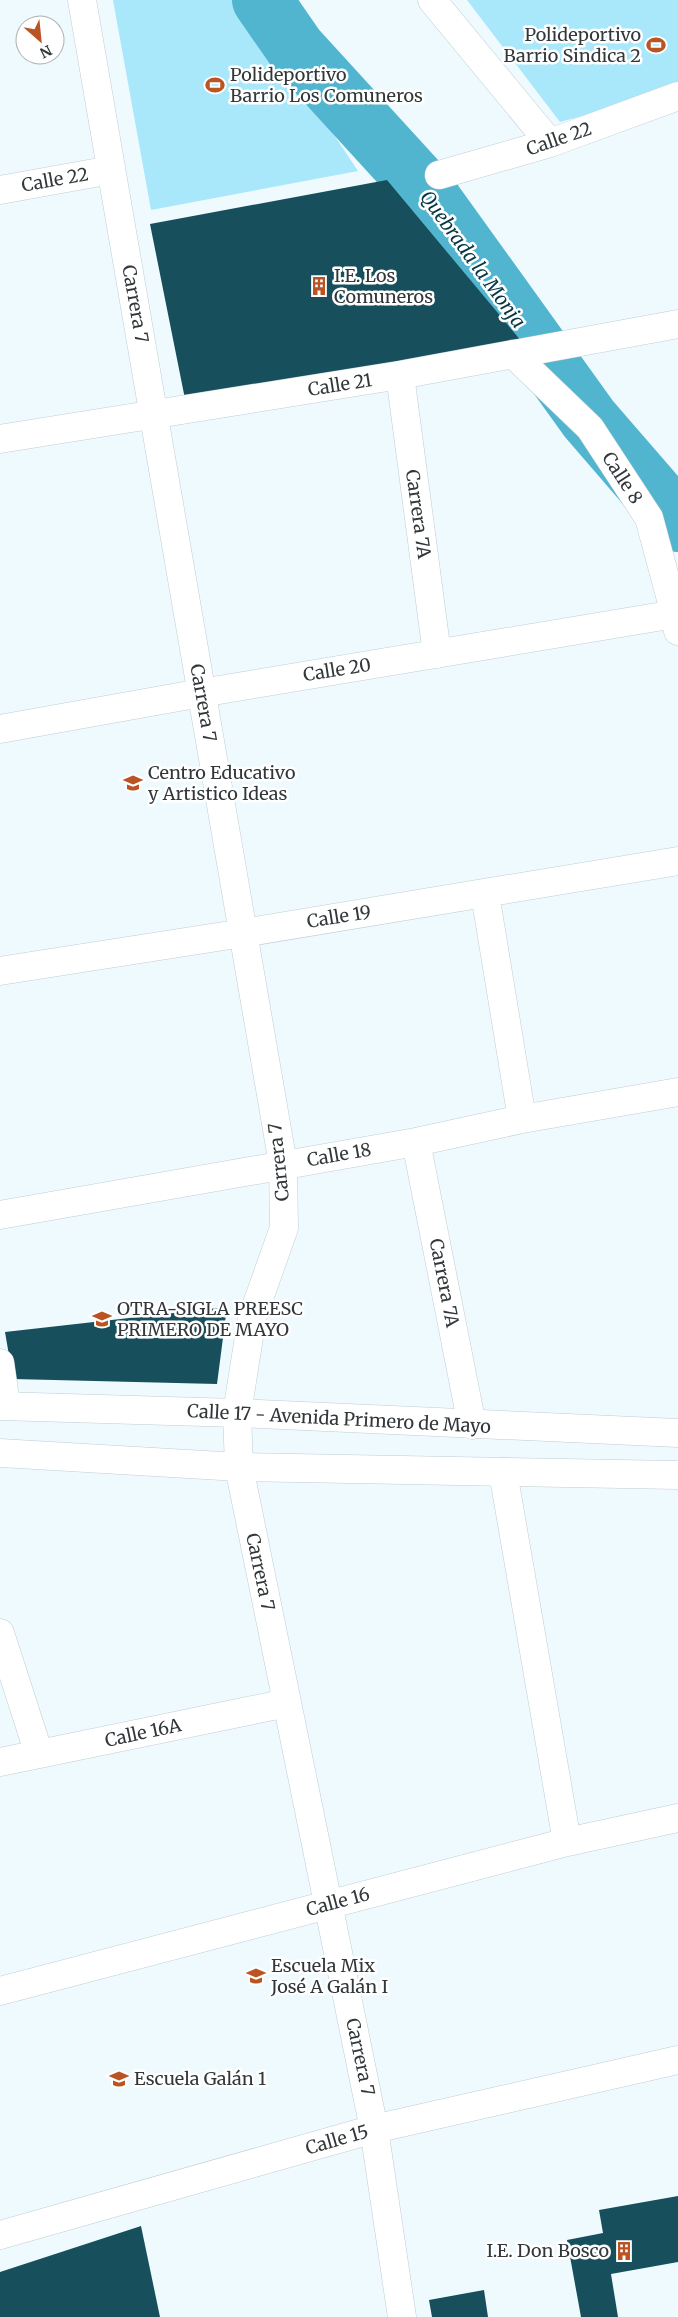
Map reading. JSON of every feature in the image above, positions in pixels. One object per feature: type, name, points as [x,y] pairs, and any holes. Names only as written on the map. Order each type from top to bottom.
[{"type":"street","name":"Carrera 7","points":[[82,0],[283,1164],[284,1228],[252,1318],[237,1414],[239,1466],[374,2129],[402,2317]]},
{"type":"street","points":[[432,0],[550,143]]},
{"type":"street","name":"Calle 22","points":[[439,175],[550,143],[678,96]]},
{"type":"street","name":"Calle 22","points":[[0,190],[111,170]]},
{"type":"street","name":"Calle 21","points":[[0,439],[400,375],[678,324]]},
{"type":"street","name":"Calle 8","points":[[523,352],[590,428],[649,518],[677,623]]},
{"type":"street","name":"Carrera 7A","points":[[400,375],[437,654]]},
{"type":"street","name":"Calle 20","points":[[0,729],[437,654],[677,623]]},
{"type":"street","name":"Calle 19","points":[[0,971],[485,894],[678,861]]},
{"type":"street","points":[[485,894],[522,1119]]},
{"type":"street","name":"Calle 18","points":[[0,1215],[416,1142],[522,1119],[678,1092]]},
{"type":"street","name":"Carrera 7A","points":[[416,1142],[472,1425]]},
{"type":"street","points":[[0,1363],[3,1405]]},
{"type":"street","name":"Calle 17 - Avenida Primero de Mayo","points":[[3,1405],[678,1434]]},
{"type":"street","points":[[0,1453],[239,1466],[678,1475]]},
{"type":"street","points":[[503,1472],[567,1842]]},
{"type":"street","points":[[0,1633],[39,1754]]},
{"type":"street","name":"Calle 16A","points":[[0,1762],[287,1703]]},
{"type":"street","name":"Calle 16","points":[[0,1991],[567,1842],[678,1818]]},
{"type":"street","name":"Calle 15","points":[[0,2235],[374,2129],[678,2060]]},
{"type":"shaded area","name":"Polideportivo Barrio Los Comuneros","points":[[113,0],[244,0],[358,171],[151,210]]},
{"type":"shaded area","points":[[467,0],[678,0],[678,90],[560,122]]},
{"type":"building","name":"I.E. Los Comuneros","points":[[387,180],[527,348],[185,399],[150,224]]},
{"type":"building","points":[[227,1307],[217,1384],[13,1379],[5,1332]]},
{"type":"building","name":"I.E. Don Bosco","points":[[678,2196],[678,2262],[611,2274],[618,2317],[581,2317],[567,2240],[603,2233],[599,2210]]},
{"type":"building","points":[[141,2226],[160,2317],[0,2317],[0,2272]]},
{"type":"building","name":"I.E. Don Bosco","points":[[484,2290],[488,2317],[432,2317],[429,2300]]},
{"type":"waterway","name":"Quebrada la Monja","points":[[262,0],[296,49],[423,188],[589,419],[678,522]]},
{"type":"place","name":"Polideportivo Barrio Sindica 2","points":[[656,45]]},
{"type":"place","name":"Polideportivo Barrio Los Comuneros","points":[[215,85]]},
{"type":"place","name":"I.E. Los Comuneros","points":[[319,286]]},
{"type":"place","name":"Centro Educativo y Artistico Ideas","points":[[133,783]]},
{"type":"place","name":"OTRA-SIGLA PREESC PRIMERO DE MAYO","points":[[102,1319]]},
{"type":"place","name":"Escuela Mix José A Galán I","points":[[256,1976]]},
{"type":"place","name":"Escuela Galán 1","points":[[119,2079]]},
{"type":"place","name":"I.E. Don Bosco","points":[[624,2251]]}]
